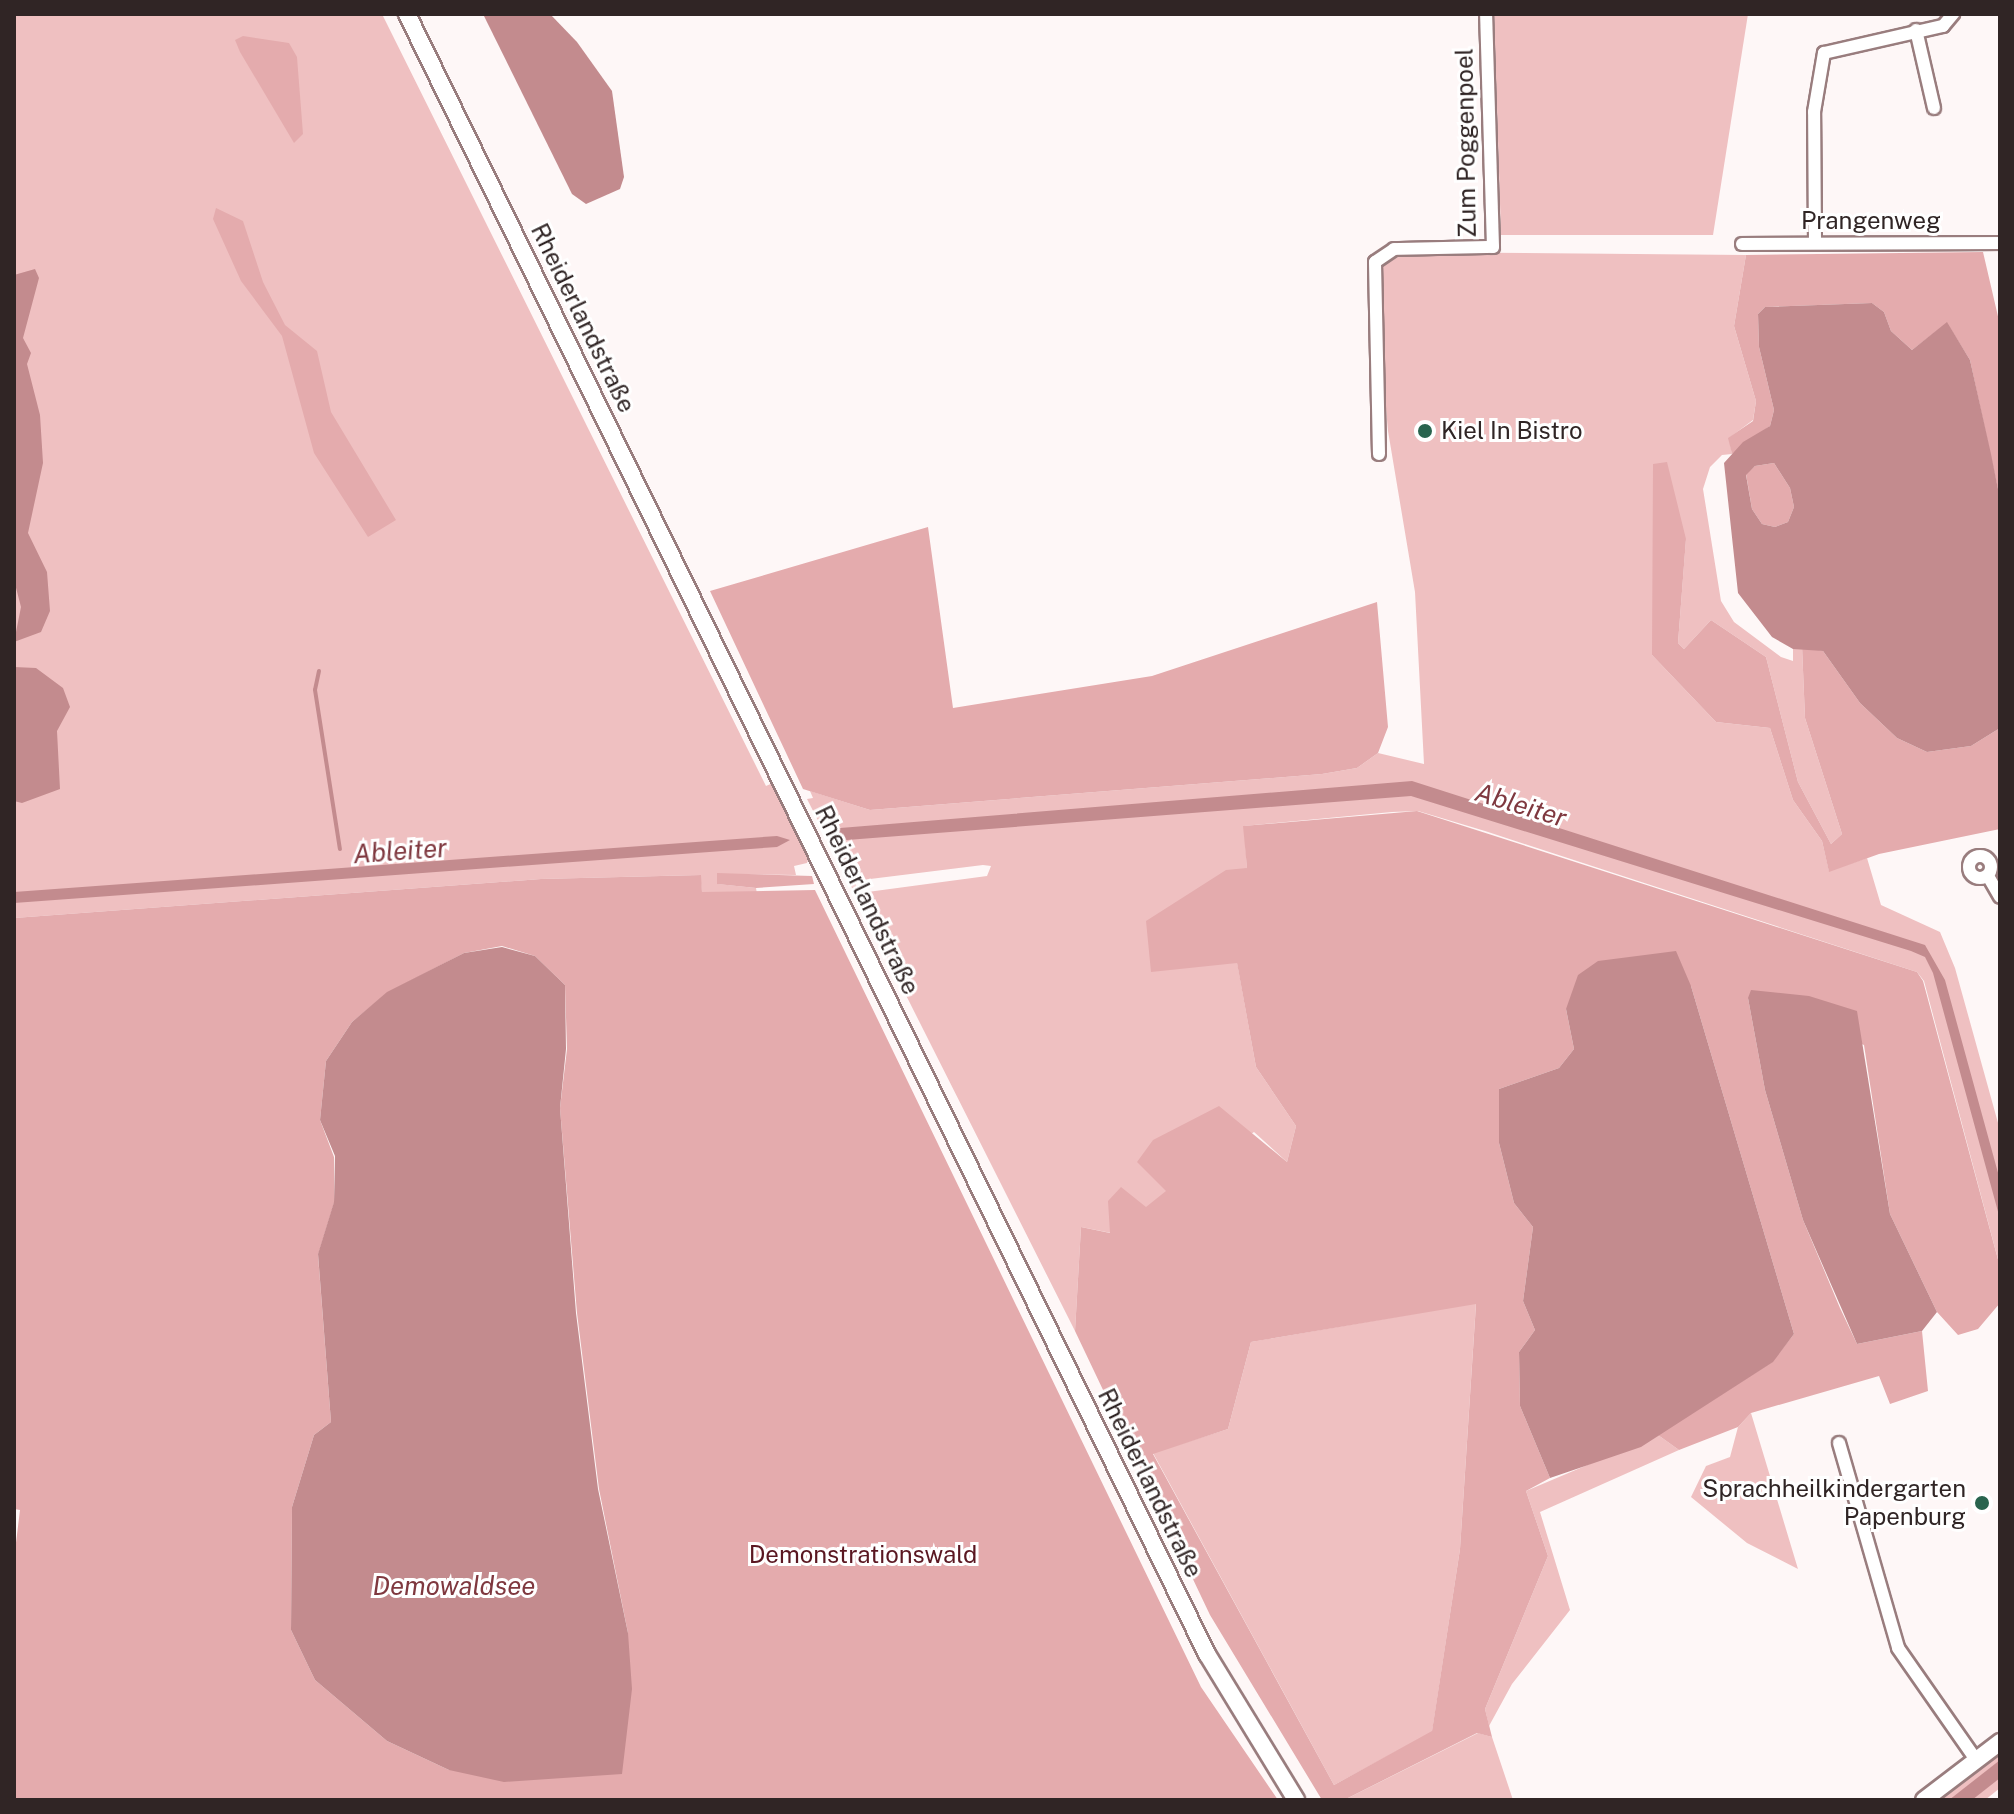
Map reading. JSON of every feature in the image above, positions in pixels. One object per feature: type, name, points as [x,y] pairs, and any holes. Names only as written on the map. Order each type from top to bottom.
[{"type":"main road","name":"Rheiderlandstraße","points":[[407,14],[1207,1654],[1296,1800]]},
{"type":"main road","points":[[1924,1800],[2000,1742]]},
{"type":"street","name":"Zum Poggenpoel","points":[[1379,454],[1375,262],[1394,249],[1493,247],[1486,14]]},
{"type":"street","points":[[1815,242],[1814,112],[1824,53],[1943,26],[1953,14]]},
{"type":"street","points":[[1916,30],[1934,108]]},
{"type":"street","name":"Prangenweg","points":[[1742,244],[2000,243]]},
{"type":"street","points":[[1988,876],[2000,897]]},
{"type":"street","points":[[1839,1443],[1898,1648],[1976,1760]]},
{"type":"shaded area","points":[[14,14],[382,14],[766,786],[775,782],[810,854],[807,863],[794,866],[796,875],[717,874],[718,884],[756,888],[757,894],[702,892],[700,875],[541,879],[14,918]]},
{"type":"shaded area","points":[[1494,14],[1748,14],[1713,235],[1501,235]]},
{"type":"shaded area","points":[[1395,252],[1746,255],[1734,326],[1756,401],[1753,420],[1729,438],[1732,454],[1722,455],[1710,467],[1703,489],[1721,601],[1734,622],[1781,657],[1793,661],[1793,649],[1802,646],[1805,718],[1842,834],[1831,844],[1798,782],[1766,657],[1711,620],[1684,649],[1678,643],[1686,538],[1652,655],[1716,722],[1770,728],[1793,800],[1822,841],[1829,871],[1867,858],[1881,905],[1940,932],[1955,968],[2000,1130],[2000,1267],[1924,981],[1917,972],[1485,831],[1418,811],[1392,812],[1244,826],[1247,868],[1151,971],[1237,962],[1256,1067],[1296,1126],[1287,1162],[1254,1132],[1111,1233],[1081,1227],[1075,1331],[847,878],[860,867],[857,862],[841,866],[807,799],[813,798],[810,791],[870,810],[1322,774],[1357,768],[1378,753],[1424,764],[1415,592],[1388,431],[1374,270]],"holes":[[[991,866],[987,876],[860,893],[854,881]]]},
{"type":"shaded area","points":[[1476,1303],[1460,1549],[1432,1732],[1334,1785],[1153,1453],[1228,1429],[1251,1342]]},
{"type":"shaded area","points":[[1751,1413],[1798,1569],[1747,1543],[1691,1497],[1706,1466],[1730,1457],[1738,1427]]},
{"type":"shaded area","points":[[1658,1435],[1679,1450],[1540,1512],[1570,1610],[1512,1684],[1489,1726],[1485,1709],[1548,1556],[1526,1491]]},
{"type":"shaded area","points":[[1478,1733],[1492,1737],[1513,1800],[1344,1800]]},
{"type":"shaded area","points":[[2000,1748],[2000,1788],[1985,1800],[1933,1800]]},
{"type":"green space","points":[[243,36],[289,43],[297,57],[303,134],[294,143],[240,52],[235,40]]},
{"type":"green space","points":[[216,208],[243,221],[263,282],[285,325],[317,351],[331,412],[396,520],[368,537],[314,453],[282,336],[241,281],[213,219]]},
{"type":"green space","points":[[1983,252],[2000,325],[2000,499],[1970,360],[1947,323],[1912,350],[1891,331],[1884,312],[1872,303],[1765,307],[1758,314],[1759,347],[1774,410],[1770,426],[1732,454],[1728,438],[1753,421],[1756,401],[1734,326],[1746,255]]},
{"type":"green space","points":[[1667,462],[1686,539],[1678,643],[1684,649],[1711,620],[1766,657],[1798,782],[1831,844],[1842,834],[1805,718],[1802,646],[1823,651],[1860,703],[1897,738],[1927,752],[1971,746],[2000,728],[2000,829],[1879,854],[1829,872],[1822,841],[1793,800],[1770,728],[1716,722],[1652,655],[1653,464]]},
{"type":"green space","points":[[1774,463],[1790,488],[1794,507],[1788,522],[1775,527],[1762,524],[1752,509],[1746,474],[1755,466]]},
{"type":"green space","points":[[928,527],[953,708],[1152,676],[1377,602],[1388,727],[1378,753],[1357,768],[1322,774],[870,810],[803,789],[710,591]]},
{"type":"green space","points":[[1417,811],[1917,972],[1923,981],[2000,1267],[2000,1303],[1978,1329],[1958,1335],[1937,1312],[1890,1214],[1864,1045],[1748,998],[1765,1090],[1803,1220],[1840,1308],[1857,1344],[1922,1331],[1928,1391],[1890,1404],[1879,1376],[1751,1413],[1738,1427],[1679,1450],[1658,1435],[1772,1362],[1794,1334],[1691,986],[1566,1009],[1574,1049],[1559,1068],[1499,1089],[1499,1143],[1514,1203],[1533,1227],[1523,1301],[1535,1330],[1519,1352],[1520,1406],[1550,1478],[1526,1491],[1548,1556],[1485,1709],[1492,1737],[1477,1733],[1344,1800],[1322,1800],[1210,1615],[1075,1331],[1081,1227],[1110,1233],[1108,1201],[1121,1187],[1146,1207],[1166,1191],[1137,1162],[1153,1140],[1219,1106],[1287,1162],[1296,1126],[1256,1067],[1237,963],[1151,972],[1146,921],[1226,870],[1247,868],[1243,826]],"holes":[[[1476,1304],[1460,1549],[1432,1731],[1334,1785],[1153,1454],[1228,1429],[1251,1342]]]},
{"type":"green space","points":[[717,873],[812,876],[814,884],[756,888],[717,884]]},
{"type":"green space","name":"Demonstrationswald","points":[[701,875],[702,892],[815,890],[1201,1687],[1278,1800],[14,1800],[14,1559],[20,1510],[14,1509],[14,918],[541,879]],"holes":[[[502,946],[535,956],[565,985],[567,1049],[560,1108],[577,1313],[599,1489],[628,1633],[449,1770],[387,1741],[315,1680],[291,1630],[292,1507],[314,1435],[331,1422],[318,1255],[334,1203],[334,1157],[320,1120],[326,1061],[352,1022],[387,993],[464,953]]]},
{"type":"water","points":[[483,14],[550,14],[577,42],[612,91],[624,177],[620,189],[586,204],[572,194]]},
{"type":"water","points":[[35,269],[39,278],[23,338],[31,353],[27,364],[40,415],[43,463],[28,533],[47,572],[50,611],[41,632],[14,642],[21,607],[14,580],[14,275]]},
{"type":"water","points":[[1872,303],[1884,312],[1891,331],[1912,350],[1947,322],[1970,360],[2000,499],[2000,728],[1971,746],[1927,752],[1897,738],[1860,703],[1823,651],[1793,649],[1772,637],[1738,593],[1724,463],[1743,442],[1770,426],[1774,410],[1759,347],[1758,314],[1765,307]],"holes":[[[1774,463],[1790,488],[1794,507],[1788,522],[1775,527],[1762,524],[1752,509],[1746,475],[1755,466]]]},
{"type":"water","points":[[14,667],[36,668],[63,688],[70,707],[57,731],[60,789],[22,803],[14,801]]},
{"type":"water","points":[[1412,781],[1925,945],[1945,980],[2000,1180],[2000,1219],[1933,973],[1925,957],[1911,951],[1411,796],[834,841],[828,829]]},
{"type":"water","points":[[777,836],[790,840],[777,847],[14,903],[14,892]]},
{"type":"water","name":"Demowaldsee","points":[[502,947],[535,956],[565,985],[566,1049],[560,1108],[576,1313],[598,1489],[628,1633],[632,1689],[622,1774],[504,1782],[449,1770],[387,1741],[315,1680],[291,1630],[292,1507],[314,1435],[331,1422],[318,1254],[334,1202],[335,1156],[320,1120],[326,1061],[352,1022],[387,992],[464,953]]},
{"type":"water","points":[[1676,951],[1691,986],[1794,1334],[1773,1362],[1641,1447],[1550,1478],[1520,1406],[1519,1352],[1535,1330],[1523,1301],[1533,1227],[1514,1203],[1499,1143],[1499,1089],[1559,1068],[1574,1049],[1566,1009],[1578,975],[1598,961]]},
{"type":"water","points":[[1751,990],[1809,996],[1857,1011],[1890,1214],[1937,1312],[1922,1331],[1857,1344],[1803,1220],[1765,1090],[1748,998]]},
{"type":"water","points":[[2000,1760],[2000,1778],[1972,1800],[1949,1800]]},
{"type":"waterway","name":"Ableiter","points":[[319,671],[315,690],[340,849]]},
{"type":"place","name":"Kiel In Bistro","points":[[1425,431]]},
{"type":"place","name":"Sprachheilkindergarten Papenburg","points":[[1982,1503]]}]
